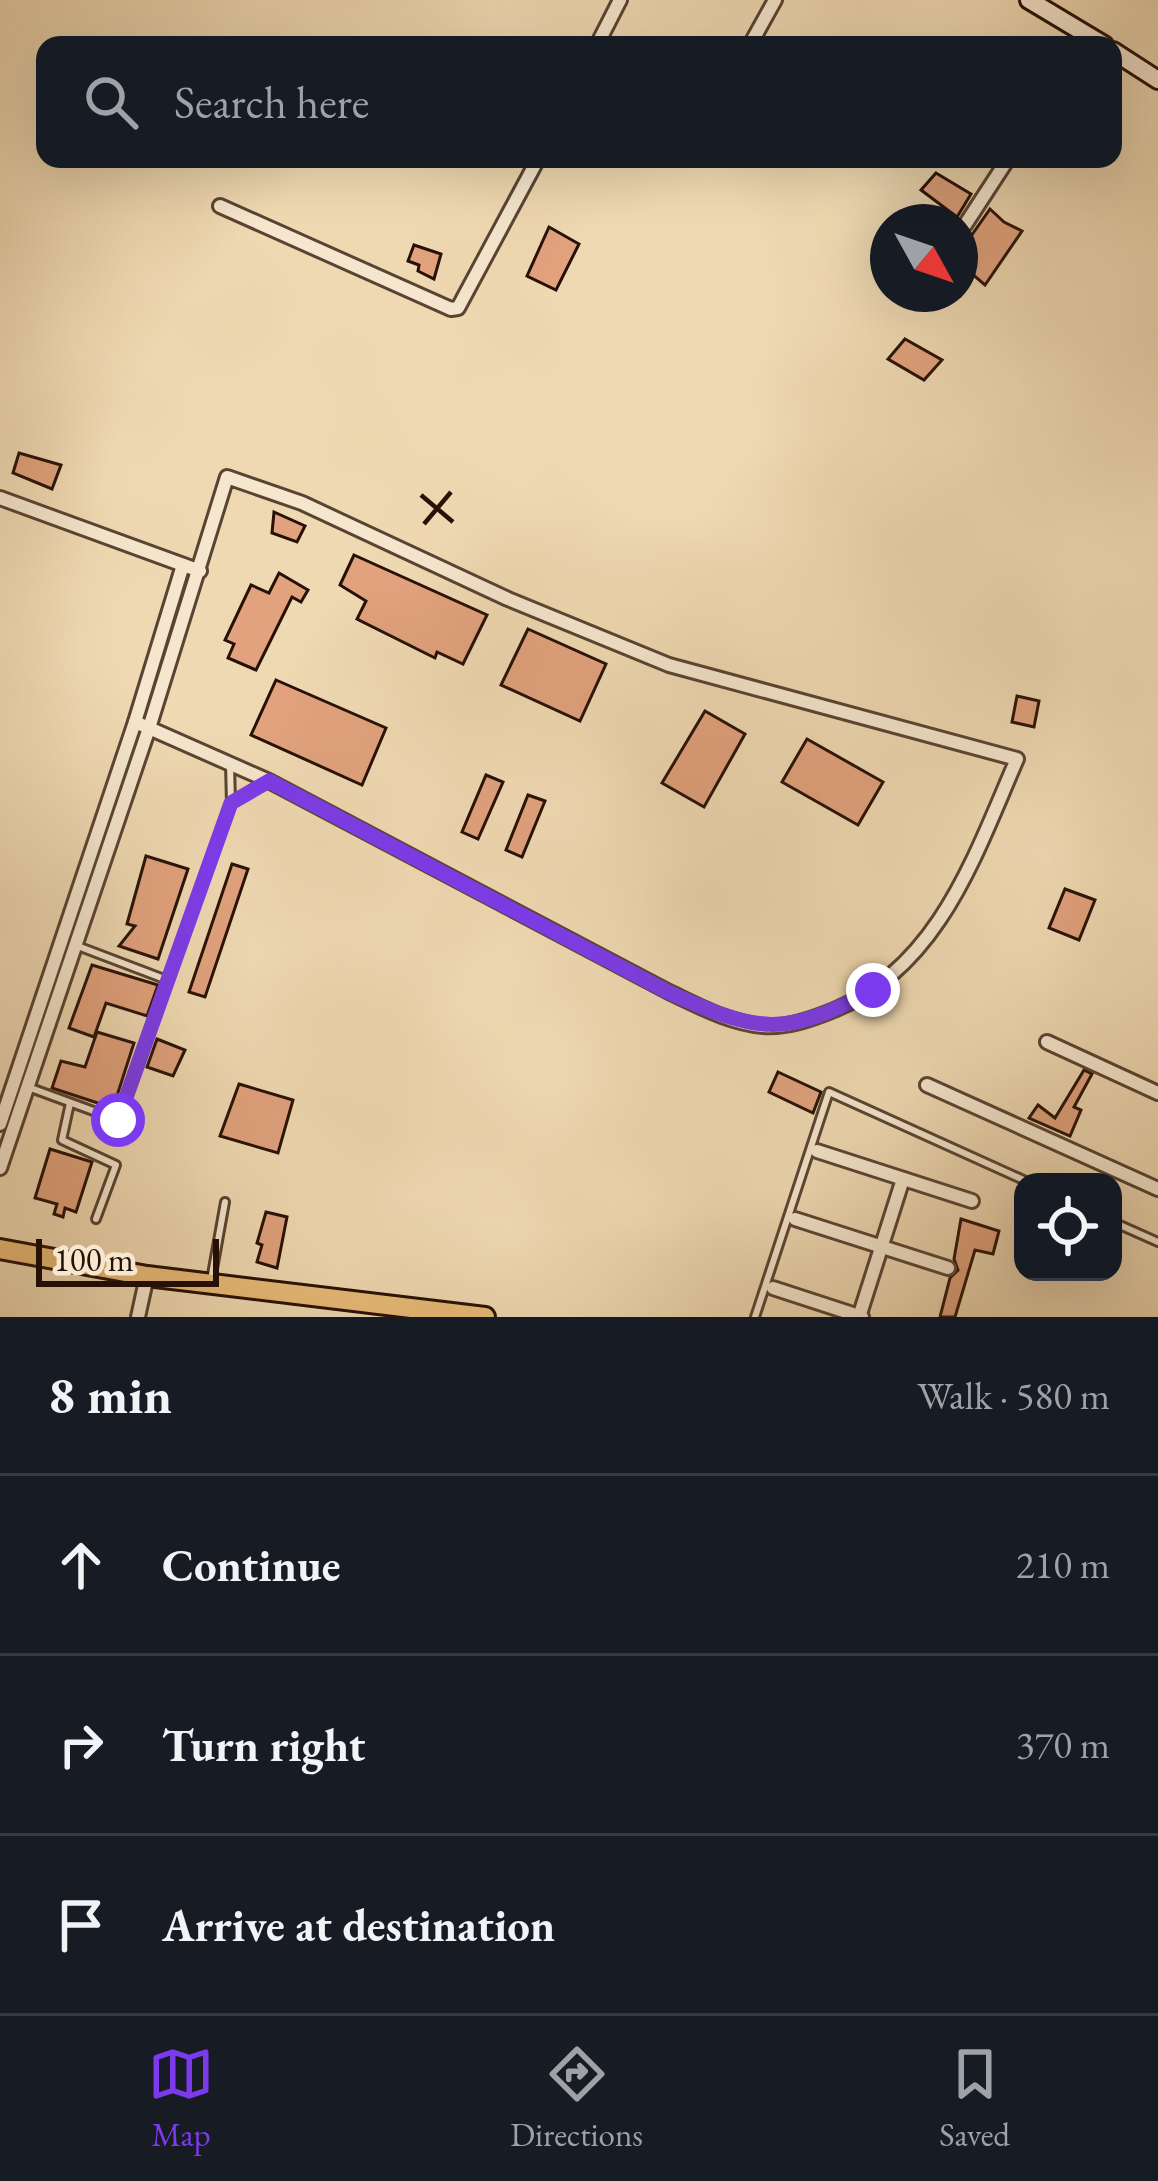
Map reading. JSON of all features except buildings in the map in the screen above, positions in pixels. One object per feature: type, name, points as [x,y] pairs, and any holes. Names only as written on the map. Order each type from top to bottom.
[{"type":"main road","points":[[0,1249],[147,1276],[485,1317]]},
{"type":"street","points":[[602,36],[620,0]]},
{"type":"street","points":[[755,36],[775,0]]},
{"type":"street","points":[[1030,0],[1087,36]]},
{"type":"street","points":[[1122,58],[1158,80]]},
{"type":"street","points":[[220,206],[451,309],[458,308],[533,168]]},
{"type":"street","points":[[978,205],[1002,168]]},
{"type":"street","points":[[0,1168],[62,940],[142,725],[200,571],[227,477],[302,503],[508,598],[669,665],[1017,759],[965,876],[932,933],[904,967],[841,1007],[780,1026],[729,1019],[668,992],[269,781],[142,725]]},
{"type":"street","points":[[0,498],[200,571]]},
{"type":"street","points":[[0,1124],[76,946],[142,725],[183,565]]},
{"type":"street","points":[[1046,1042],[1158,1093]]},
{"type":"street","points":[[927,1085],[1158,1189]]},
{"type":"street","points":[[817,1151],[972,1201]]},
{"type":"street","points":[[772,1288],[860,1317],[903,1179]]},
{"type":"street","points":[[794,1220],[949,1268]]},
{"type":"street","points":[[138,1317],[147,1276]]},
{"type":"lane","points":[[20,1084],[118,1120],[231,803],[230,764]]},
{"type":"lane","points":[[231,803],[269,781]]},
{"type":"lane","points":[[62,940],[167,980]]},
{"type":"lane","points":[[754,1317],[830,1092],[1014,1176]]},
{"type":"lane","points":[[70,1103],[62,1140],[116,1165],[96,1220]]},
{"type":"lane","points":[[211,1284],[225,1202]]},
{"type":"lane","points":[[1122,1226],[1158,1242]]},
{"type":"route","points":[[118,1120],[231,803],[269,781],[668,992],[729,1019],[780,1026],[814,1018],[873,990]]}]
